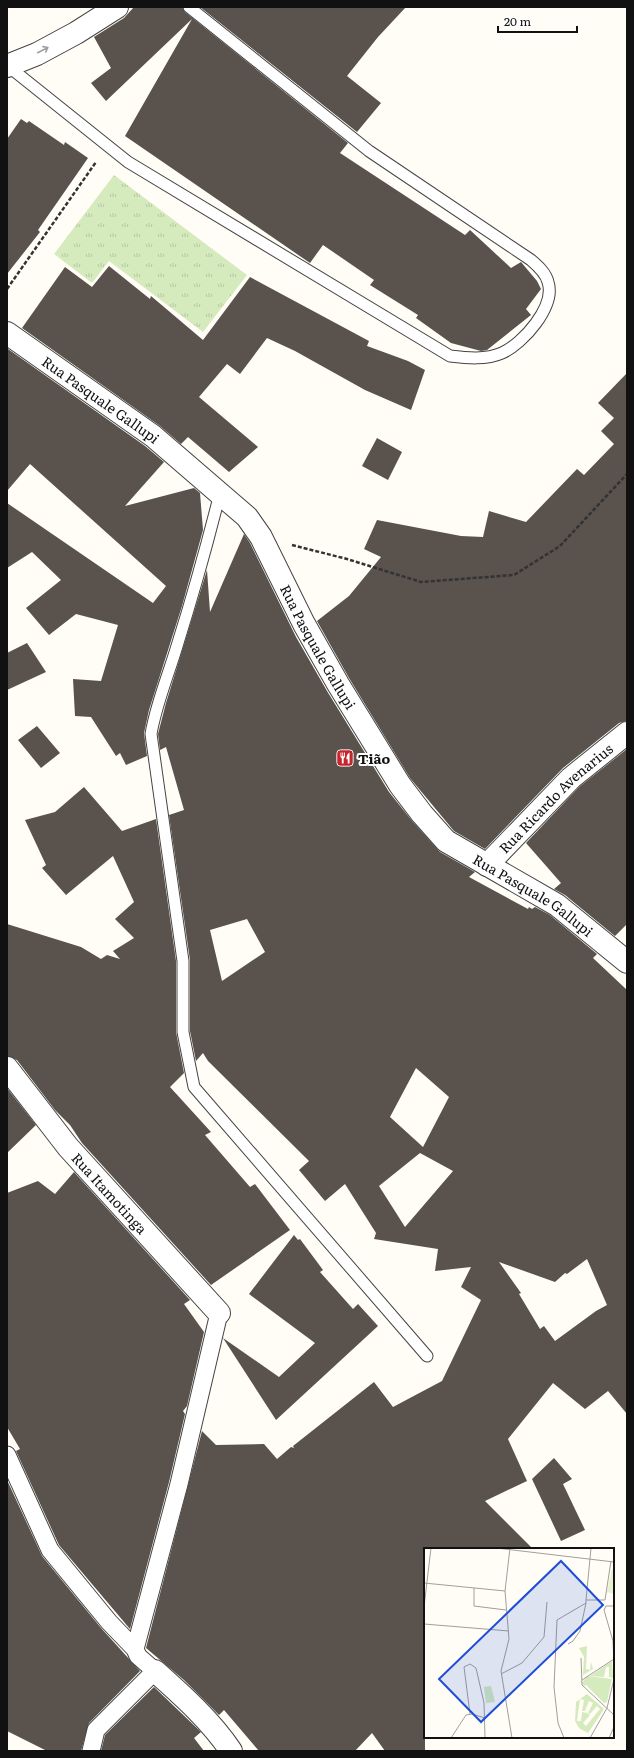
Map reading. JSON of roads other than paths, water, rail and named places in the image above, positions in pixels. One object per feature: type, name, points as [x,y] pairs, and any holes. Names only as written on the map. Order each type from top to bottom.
[{"type":"street","points":[[7,66],[76,33],[117,7]]},
{"type":"street","name":"Rua Pasquale Gallupi","points":[[7,333],[153,436],[247,517],[261,537],[304,624],[330,671],[400,785],[422,814],[446,841],[557,904],[627,962]]},
{"type":"street","name":"Rua Ricardo Avenarius","points":[[487,865],[571,778],[627,733]]},
{"type":"street","name":"Rua Itamotinga","points":[[7,1068],[68,1147],[219,1313]]},
{"type":"street","points":[[135,1649],[179,1484],[219,1313]]},
{"type":"street","points":[[7,1455],[50,1550],[109,1622],[135,1649],[138,1656],[205,1719],[231,1751]]},
{"type":"street","points":[[91,1751],[96,1730],[155,1671]]},
{"type":"lane","points":[[7,66],[128,162],[450,356],[474,358],[503,353],[523,337],[540,318],[548,301],[549,283],[542,271],[531,260],[370,151],[189,7]]},
{"type":"lane","points":[[220,493],[202,566],[170,670],[155,710],[151,734],[183,961],[183,1032],[194,1087],[427,1356]]},
{"type":"place","name":"Tião","points":[[345,758]]}]
